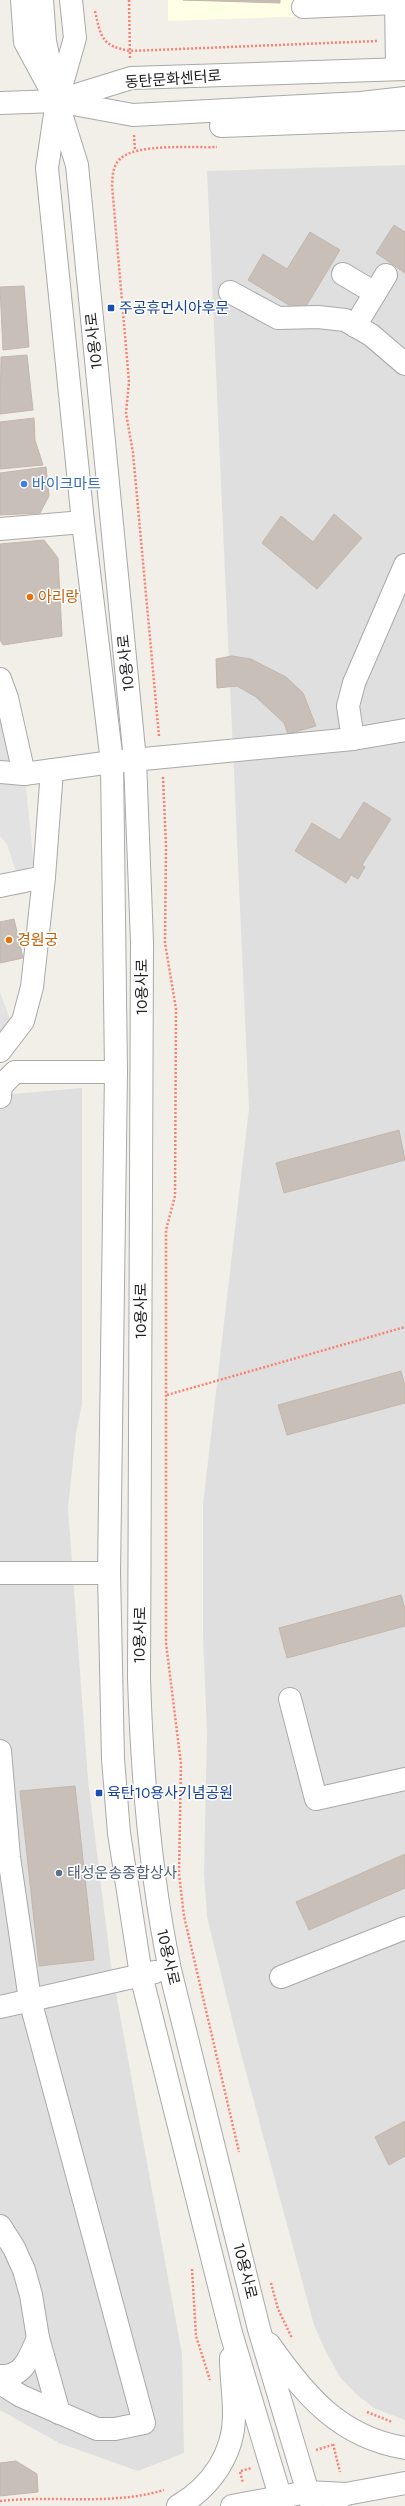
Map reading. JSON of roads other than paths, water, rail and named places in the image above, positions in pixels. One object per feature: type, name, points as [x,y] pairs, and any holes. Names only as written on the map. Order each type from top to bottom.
[{"type":"street","name":"10용사로","points":[[22,0],[25,42],[56,101],[77,166],[135,760],[142,957],[139,1678],[141,1737],[152,1869],[160,1921],[170,1970],[259,2329],[314,2501]]},
{"type":"street","points":[[42,0],[45,41],[56,101]]},
{"type":"street","points":[[56,0],[60,40],[56,101]]},
{"type":"street","name":"10용사로","points":[[71,0],[75,38],[56,101],[48,168],[83,522],[112,762],[116,1072],[109,1573],[113,1759],[119,1833],[141,1975],[231,2333],[282,2502]]},
{"type":"street","points":[[303,7],[396,2],[396,40],[401,69]]},
{"type":"street","name":"동탄문화센터로","points":[[56,101],[131,78],[401,69]]},
{"type":"street","points":[[0,103],[56,101],[133,115],[360,103],[405,98]]},
{"type":"street","points":[[56,101],[134,129],[405,119]]},
{"type":"street","points":[[343,274],[375,293]]},
{"type":"street","points":[[355,326],[386,275]]},
{"type":"street","points":[[230,292],[278,318],[318,317],[345,320],[371,335],[405,364]]},
{"type":"street","points":[[0,530],[83,522]]},
{"type":"street","points":[[353,739],[348,706],[354,683],[405,565]]},
{"type":"street","points":[[0,679],[7,698],[24,774]]},
{"type":"street","points":[[0,772],[24,774],[112,762],[353,739],[405,730]]},
{"type":"street","points":[[0,1050],[23,1021],[32,987],[44,877],[52,770]]},
{"type":"street","points":[[0,886],[44,877]]},
{"type":"street","points":[[0,1097],[1,1086],[15,1072],[116,1072]]},
{"type":"street","points":[[0,1573],[109,1573]]},
{"type":"street","points":[[290,1699],[316,1799],[405,1779]]},
{"type":"street","points":[[0,1751],[4,1858],[30,2000],[144,2422],[115,2429],[97,2428],[22,2396],[0,2383]]},
{"type":"street","points":[[282,1977],[405,1928]]},
{"type":"street","points":[[0,2007],[141,1975],[170,1970]]},
{"type":"street","points":[[0,2226],[14,2248],[24,2270],[31,2295],[38,2338],[59,2412]]},
{"type":"street","points":[[259,2329],[298,2385],[319,2405],[344,2425],[365,2436],[405,2448]]},
{"type":"street","points":[[175,2497],[190,2499],[209,2481],[222,2463],[233,2436],[234,2413],[231,2379],[231,2333]]},
{"type":"street","points":[[0,2376],[19,2372],[26,2366],[38,2338]]},
{"type":"street","points":[[232,2506],[314,2501],[405,2483]]},
{"type":"place","name":"주공휴먼시아후문","points":[[111,308]]},
{"type":"place","name":"바이크마트","points":[[24,484]]},
{"type":"place","name":"아리랑","points":[[30,597]]},
{"type":"place","name":"경원궁","points":[[9,940]]},
{"type":"place","name":"육탄10용사기념공원","points":[[99,1793]]},
{"type":"place","name":"태성운송종합상사","points":[[59,1873]]}]
